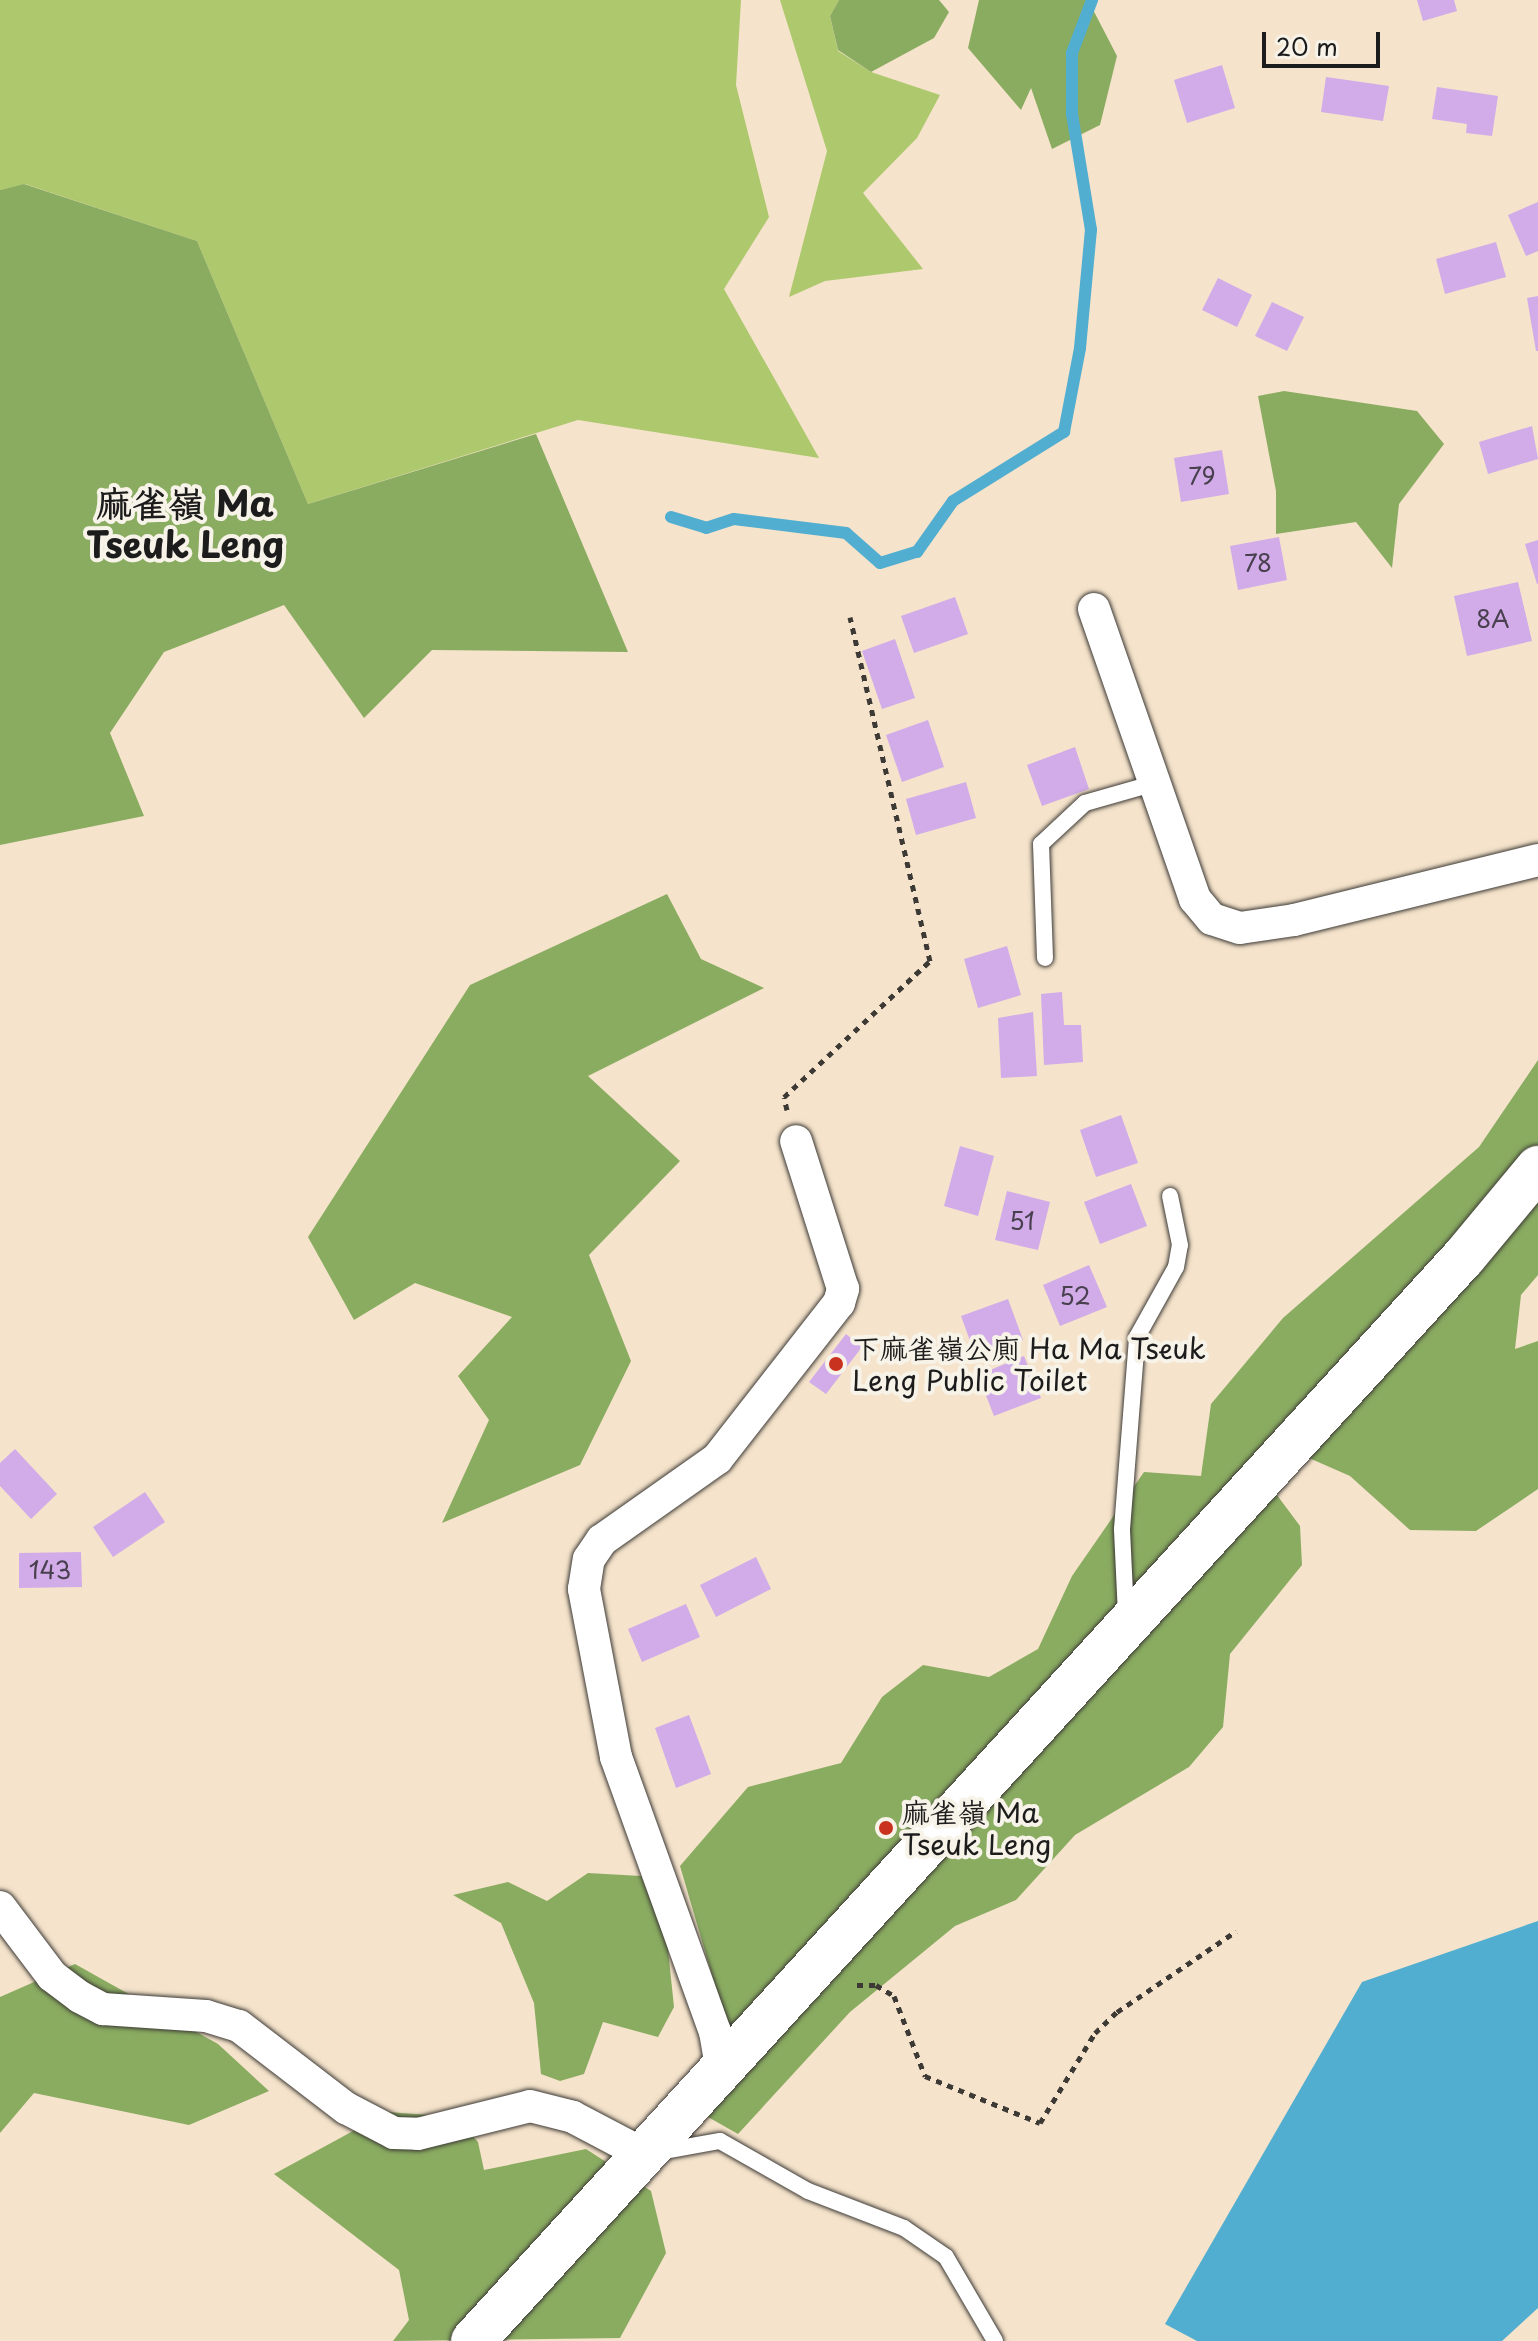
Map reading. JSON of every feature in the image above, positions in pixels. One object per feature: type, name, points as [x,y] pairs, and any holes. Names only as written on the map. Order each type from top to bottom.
[{"type":"main road","points":[[473,2341],[1127,1628],[1538,1168]]},
{"type":"street","points":[[1094,609],[1195,899],[1212,919],[1240,928],[1294,920],[1538,860]]},
{"type":"street","points":[[722,2072],[715,2032],[616,1757],[584,1589],[589,1559],[602,1540],[717,1459],[839,1303],[843,1289],[796,1141]]},
{"type":"street","points":[[0,1907],[52,1976],[80,1997],[103,2009],[206,2016],[239,2026],[346,2108],[394,2133],[418,2134],[530,2106],[573,2117],[645,2155]]},
{"type":"lane","points":[[1045,958],[1041,844],[1085,803],[1155,783]]},
{"type":"lane","points":[[1127,1628],[1122,1529],[1137,1337],[1176,1267],[1180,1245],[1170,1196]]},
{"type":"lane","points":[[645,2155],[720,2141],[808,2191],[904,2228],[946,2257],[995,2341]]},
{"type":"path","points":[[796,1141],[784,1097],[930,961],[850,617]]},
{"type":"path","points":[[843,1988],[876,1985],[894,1996],[925,2076],[1040,2123],[1095,2033],[1117,2012],[1236,1931]]},
{"type":"green space","points":[[0,0],[741,0],[736,85],[769,217],[724,289],[819,458],[578,420],[308,504],[197,241],[25,184],[0,190]]},
{"type":"green space","points":[[780,0],[839,0],[830,16],[838,51],[871,72],[940,95],[917,138],[863,193],[923,269],[825,281],[789,297],[827,151]]},
{"type":"green space","points":[[839,0],[939,0],[949,12],[934,38],[871,72],[838,50],[830,16]]},
{"type":"green space","points":[[979,0],[1088,0],[1117,56],[1100,125],[1052,149],[1031,88],[1021,110],[968,48]]},
{"type":"green space","points":[[24,184],[197,241],[308,504],[536,434],[628,652],[432,650],[364,718],[284,605],[164,652],[110,733],[144,816],[0,845],[0,190]]},
{"type":"green space","points":[[1284,391],[1417,411],[1444,444],[1399,504],[1392,568],[1356,522],[1276,534],[1276,491],[1258,396]]},
{"type":"green space","points":[[667,894],[701,959],[764,988],[588,1076],[680,1161],[589,1255],[631,1361],[580,1465],[442,1523],[489,1420],[458,1376],[512,1317],[415,1283],[354,1320],[308,1237],[470,985]]},
{"type":"green space","points":[[1538,1060],[1538,1275],[1521,1295],[1515,1349],[1538,1341],[1538,1489],[1476,1531],[1410,1530],[1350,1476],[1293,1451],[1265,1479],[1300,1526],[1302,1565],[1230,1654],[1223,1727],[1189,1767],[1075,1835],[1016,1900],[955,1926],[850,2012],[738,2134],[708,2117],[722,2072],[741,2074],[680,1866],[748,1787],[841,1763],[882,1697],[923,1665],[989,1677],[1038,1649],[1072,1576],[1144,1472],[1201,1476],[1211,1404],[1283,1318],[1479,1147]]},
{"type":"green space","points":[[588,1873],[641,1876],[667,1940],[674,2007],[658,2037],[603,2022],[584,2074],[560,2081],[541,2074],[534,2003],[501,1923],[453,1895],[508,1882],[547,1901]]},
{"type":"green space","points":[[75,1964],[218,2044],[269,2091],[189,2125],[34,2093],[0,2133],[0,1997]]},
{"type":"green space","points":[[388,2112],[455,2117],[478,2142],[484,2170],[586,2149],[651,2191],[666,2253],[620,2338],[393,2341],[409,2320],[399,2270],[274,2174]]},
{"type":"water","points":[[1538,1921],[1538,2308],[1502,2341],[1197,2341],[1165,2324],[1362,1982]]},
{"type":"building","points":[[1417,0],[1454,0],[1457,11],[1423,21]]},
{"type":"building","points":[[1222,65],[1235,108],[1187,123],[1174,80]]},
{"type":"building","points":[[1326,77],[1389,86],[1383,121],[1321,112]]},
{"type":"building","points":[[1437,87],[1498,96],[1492,136],[1466,133],[1467,124],[1432,119]]},
{"type":"building","points":[[1538,202],[1538,251],[1526,256],[1508,215]]},
{"type":"building","points":[[1496,242],[1506,277],[1445,294],[1436,259]]},
{"type":"building","points":[[1218,278],[1252,295],[1237,327],[1202,310]]},
{"type":"building","points":[[1538,296],[1538,351],[1536,351],[1527,298]]},
{"type":"building","points":[[1272,302],[1304,317],[1287,351],[1255,336]]},
{"type":"building","points":[[1532,426],[1538,459],[1488,474],[1479,442]]},
{"type":"building","points":[[1222,450],[1229,494],[1181,502],[1174,458]]},
{"type":"building","points":[[1279,537],[1287,580],[1238,590],[1230,546]]},
{"type":"building","points":[[1538,540],[1538,584],[1537,584],[1525,544]]},
{"type":"building","points":[[1518,582],[1532,641],[1467,656],[1454,596]]},
{"type":"building","points":[[955,597],[968,634],[914,653],[901,616]]},
{"type":"building","points":[[895,639],[915,698],[882,709],[862,651]]},
{"type":"building","points":[[928,720],[944,767],[902,782],[886,735]]},
{"type":"building","points":[[1075,747],[1089,789],[1042,806],[1027,765]]},
{"type":"building","points":[[966,782],[976,818],[916,835],[906,799]]},
{"type":"building","points":[[1007,946],[1021,995],[978,1008],[964,959]]},
{"type":"building","points":[[1062,992],[1064,1025],[1081,1025],[1083,1062],[1044,1065],[1041,994]]},
{"type":"building","points":[[1033,1012],[1037,1076],[1001,1078],[998,1018]]},
{"type":"building","points":[[1121,1115],[1138,1163],[1096,1177],[1080,1130]]},
{"type":"building","points":[[960,1146],[994,1156],[978,1216],[944,1206]]},
{"type":"building","points":[[1131,1184],[1147,1226],[1100,1244],[1084,1202]]},
{"type":"building","points":[[1007,1191],[1050,1202],[1038,1250],[995,1240]]},
{"type":"building","points":[[1089,1265],[1107,1307],[1060,1326],[1043,1285]]},
{"type":"building","points":[[1008,1299],[1023,1340],[976,1357],[961,1316]]},
{"type":"building","name":"下麻雀嶺公廁 Ha Ma Tseuk Leng Public Toilet","points":[[846,1334],[862,1347],[826,1394],[809,1382]]},
{"type":"building","points":[[1024,1356],[1041,1398],[994,1416],[978,1375]]},
{"type":"building","points":[[15,1449],[57,1494],[31,1519],[0,1486],[0,1463]]},
{"type":"building","points":[[145,1492],[165,1522],[113,1557],[93,1527]]},
{"type":"building","points":[[81,1552],[82,1587],[19,1588],[19,1553]]},
{"type":"building","points":[[756,1557],[771,1589],[716,1617],[700,1585]]},
{"type":"building","points":[[686,1604],[700,1637],[642,1662],[628,1629]]},
{"type":"building","points":[[689,1715],[711,1774],[676,1788],[655,1728]]},
{"type":"waterway","points":[[671,517],[706,528],[734,519],[846,533],[880,563],[917,552],[953,501],[1064,432],[1080,348],[1091,230],[1072,114],[1072,53],[1092,0]]},
{"type":"place","name":"下麻雀嶺公廁 Ha Ma Tseuk Leng Public Toilet","points":[[836,1364]]},
{"type":"place","name":"麻雀嶺 Ma Tseuk Leng","points":[[886,1828]]},
{"type":"district","name":"麻雀嶺 Ma Tseuk Leng","points":[[185,522]]}]
